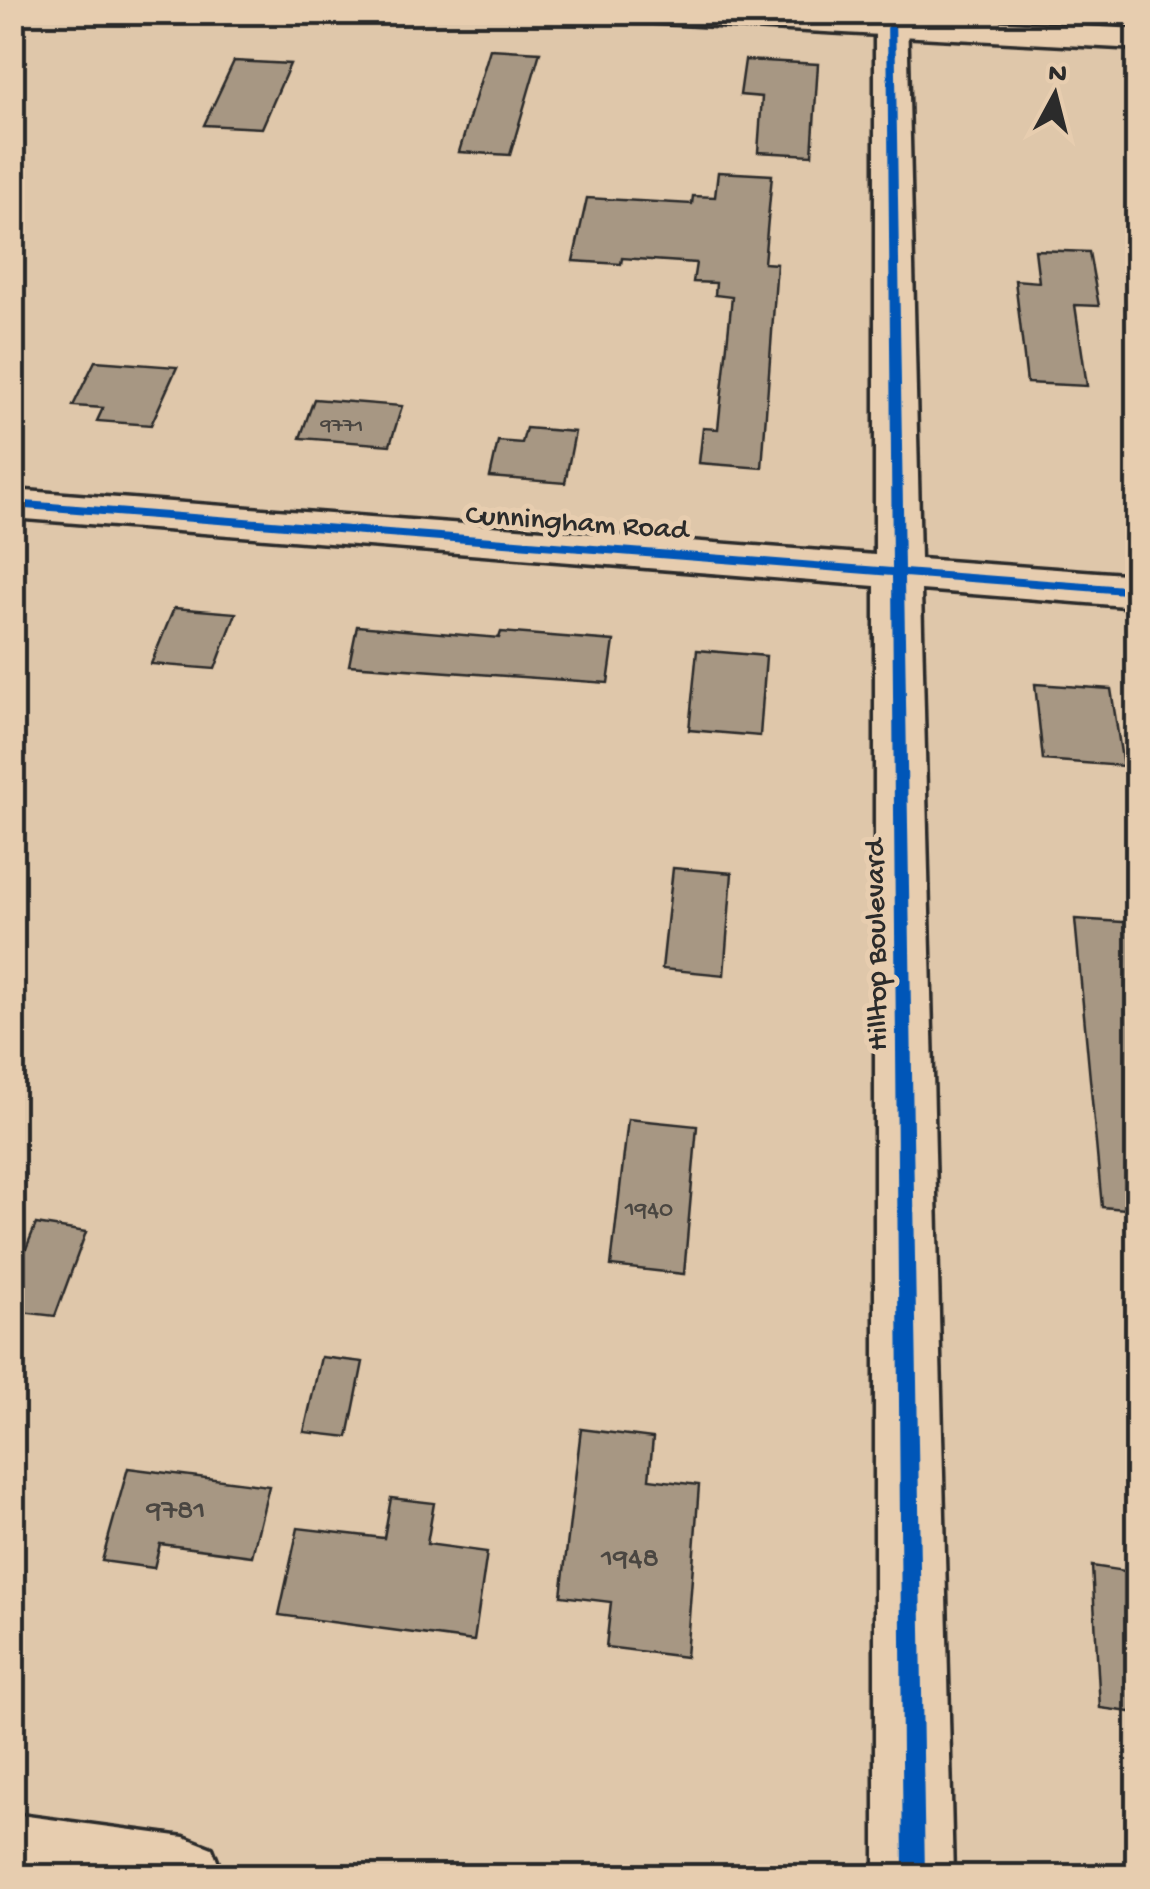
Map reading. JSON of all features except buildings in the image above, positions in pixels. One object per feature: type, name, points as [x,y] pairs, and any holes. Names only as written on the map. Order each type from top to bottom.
[{"type":"street","points":[[625,12],[891,20],[1138,39]]},
{"type":"street","name":"Hilltop Boulevard","points":[[891,20],[914,1876]]},
{"type":"street","name":"Cunningham Road","points":[[12,504],[1138,591]]},
{"type":"street","points":[[12,1853],[184,1876]]},
{"type":"cycle path","points":[[891,12],[914,1876]]},
{"type":"cycle path","points":[[12,504],[1138,591]]}]
